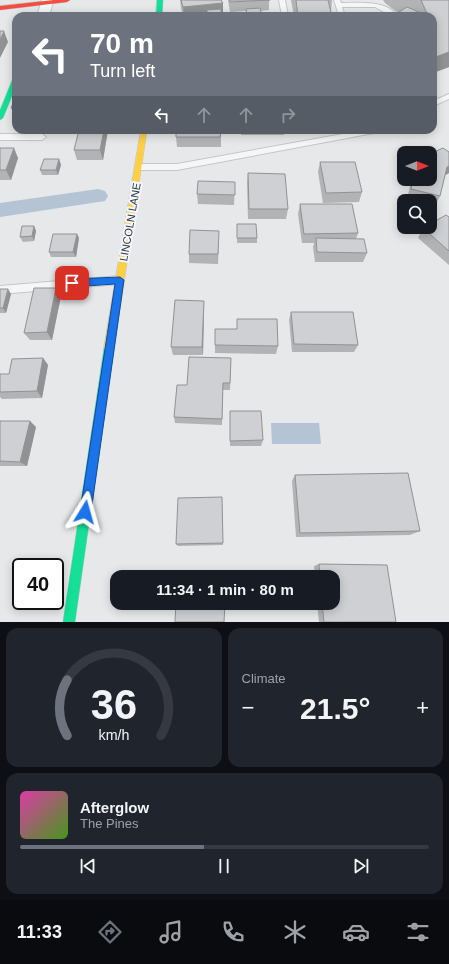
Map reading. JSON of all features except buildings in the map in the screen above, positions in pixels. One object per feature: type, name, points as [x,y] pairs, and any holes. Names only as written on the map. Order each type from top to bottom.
[{"type":"street","points":[[0,8],[67,0]]},
{"type":"street","points":[[159,12],[160,0]]},
{"type":"street","points":[[44,12],[47,2]]},
{"type":"street","points":[[0,118],[12,88]]},
{"type":"street","name":"LINCOLN LANE","points":[[69,622],[143,134]]},
{"type":"lane","points":[[282,0],[284,12]]},
{"type":"lane","points":[[338,3],[376,5],[387,12]]},
{"type":"lane","points":[[437,102],[449,96]]},
{"type":"lane","points":[[139,167],[177,167],[354,134]]},
{"type":"lane","points":[[0,137],[42,137]]},
{"type":"lane","points":[[0,290],[120,280]]},
{"type":"water","points":[[271,423],[319,423],[321,444],[272,444]]},
{"type":"waterway","points":[[0,210],[98,196]]},
{"type":"traffic: fast","points":[[159,12],[160,0]]},
{"type":"traffic: fast","points":[[0,118],[12,88]]},
{"type":"traffic: fast","points":[[69,622],[109,348]]},
{"type":"traffic: slow","points":[[109,348],[143,134]]},
{"type":"traffic: jam","points":[[0,8],[67,0]]},
{"type":"route","points":[[72,283],[120,280],[85,512]]}]
